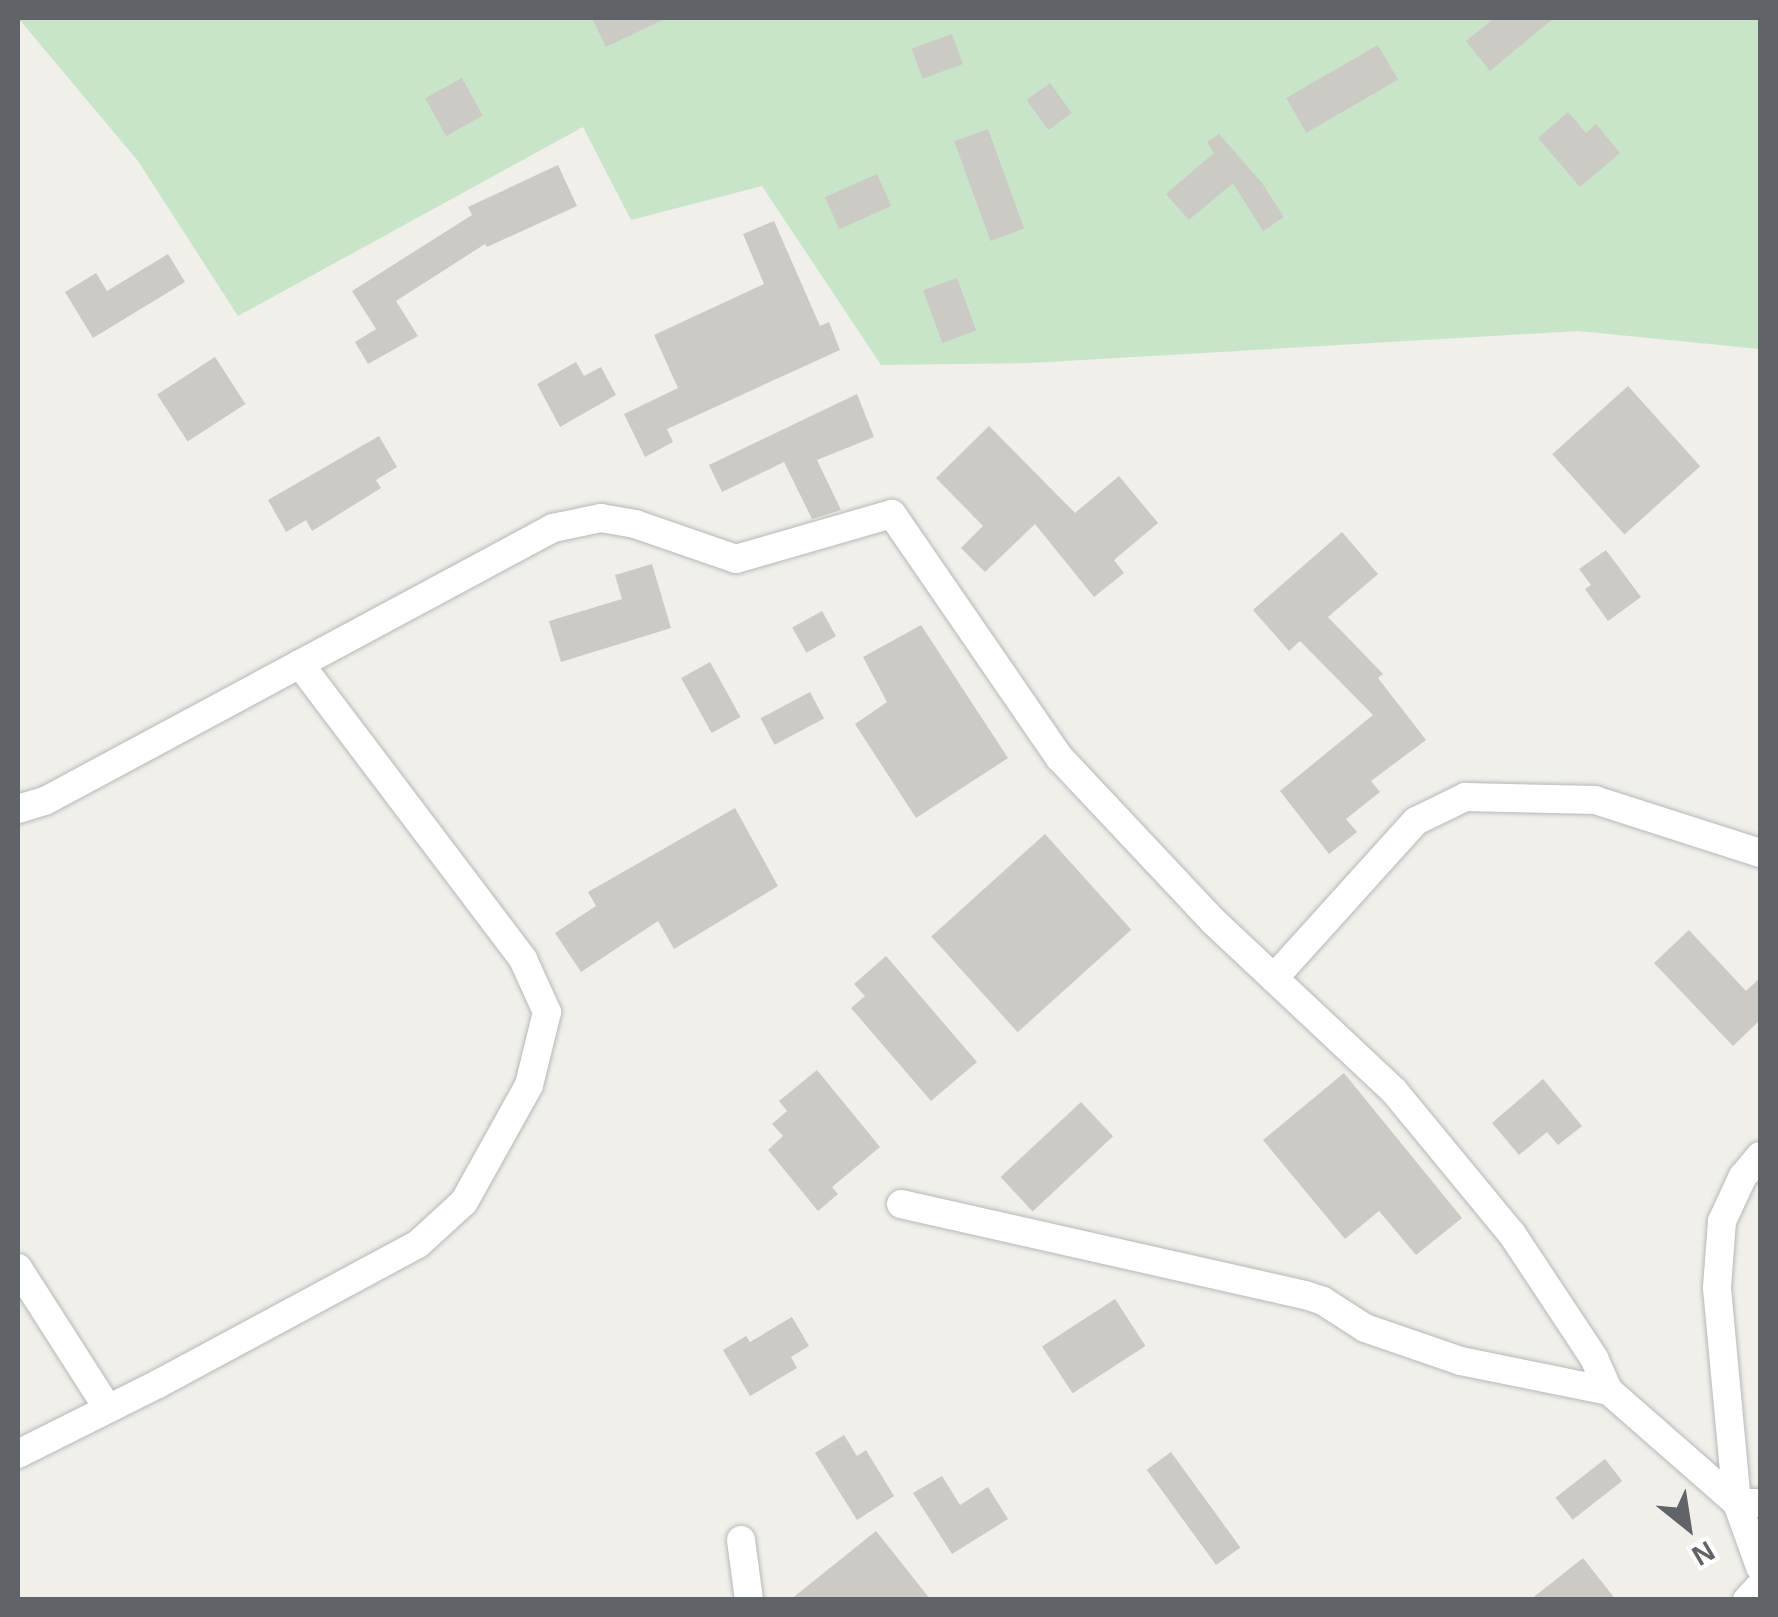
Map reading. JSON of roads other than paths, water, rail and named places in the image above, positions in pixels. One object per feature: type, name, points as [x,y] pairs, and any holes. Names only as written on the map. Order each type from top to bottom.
[{"type":"street","points":[[18,809],[45,801],[553,528],[601,518],[635,524],[736,559],[892,514],[1060,758],[1213,921],[1394,1091],[1512,1234],[1594,1358],[1609,1391],[1749,1503]]},
{"type":"street","points":[[18,1454],[418,1244],[464,1202],[529,1085],[548,1012],[524,959],[300,664]]},
{"type":"street","points":[[1274,978],[1416,822],[1465,797],[1595,800],[1760,853]]},
{"type":"street","points":[[1760,1156],[1743,1176],[1722,1221],[1717,1288],[1760,1566]]},
{"type":"street","points":[[900,1204],[1305,1295],[1323,1301],[1365,1328],[1461,1361],[1609,1391]]},
{"type":"street","points":[[18,1268],[108,1409]]},
{"type":"street","points":[[741,1540],[749,1600]]},
{"type":"street","points":[[1747,1600],[1760,1586]]}]
